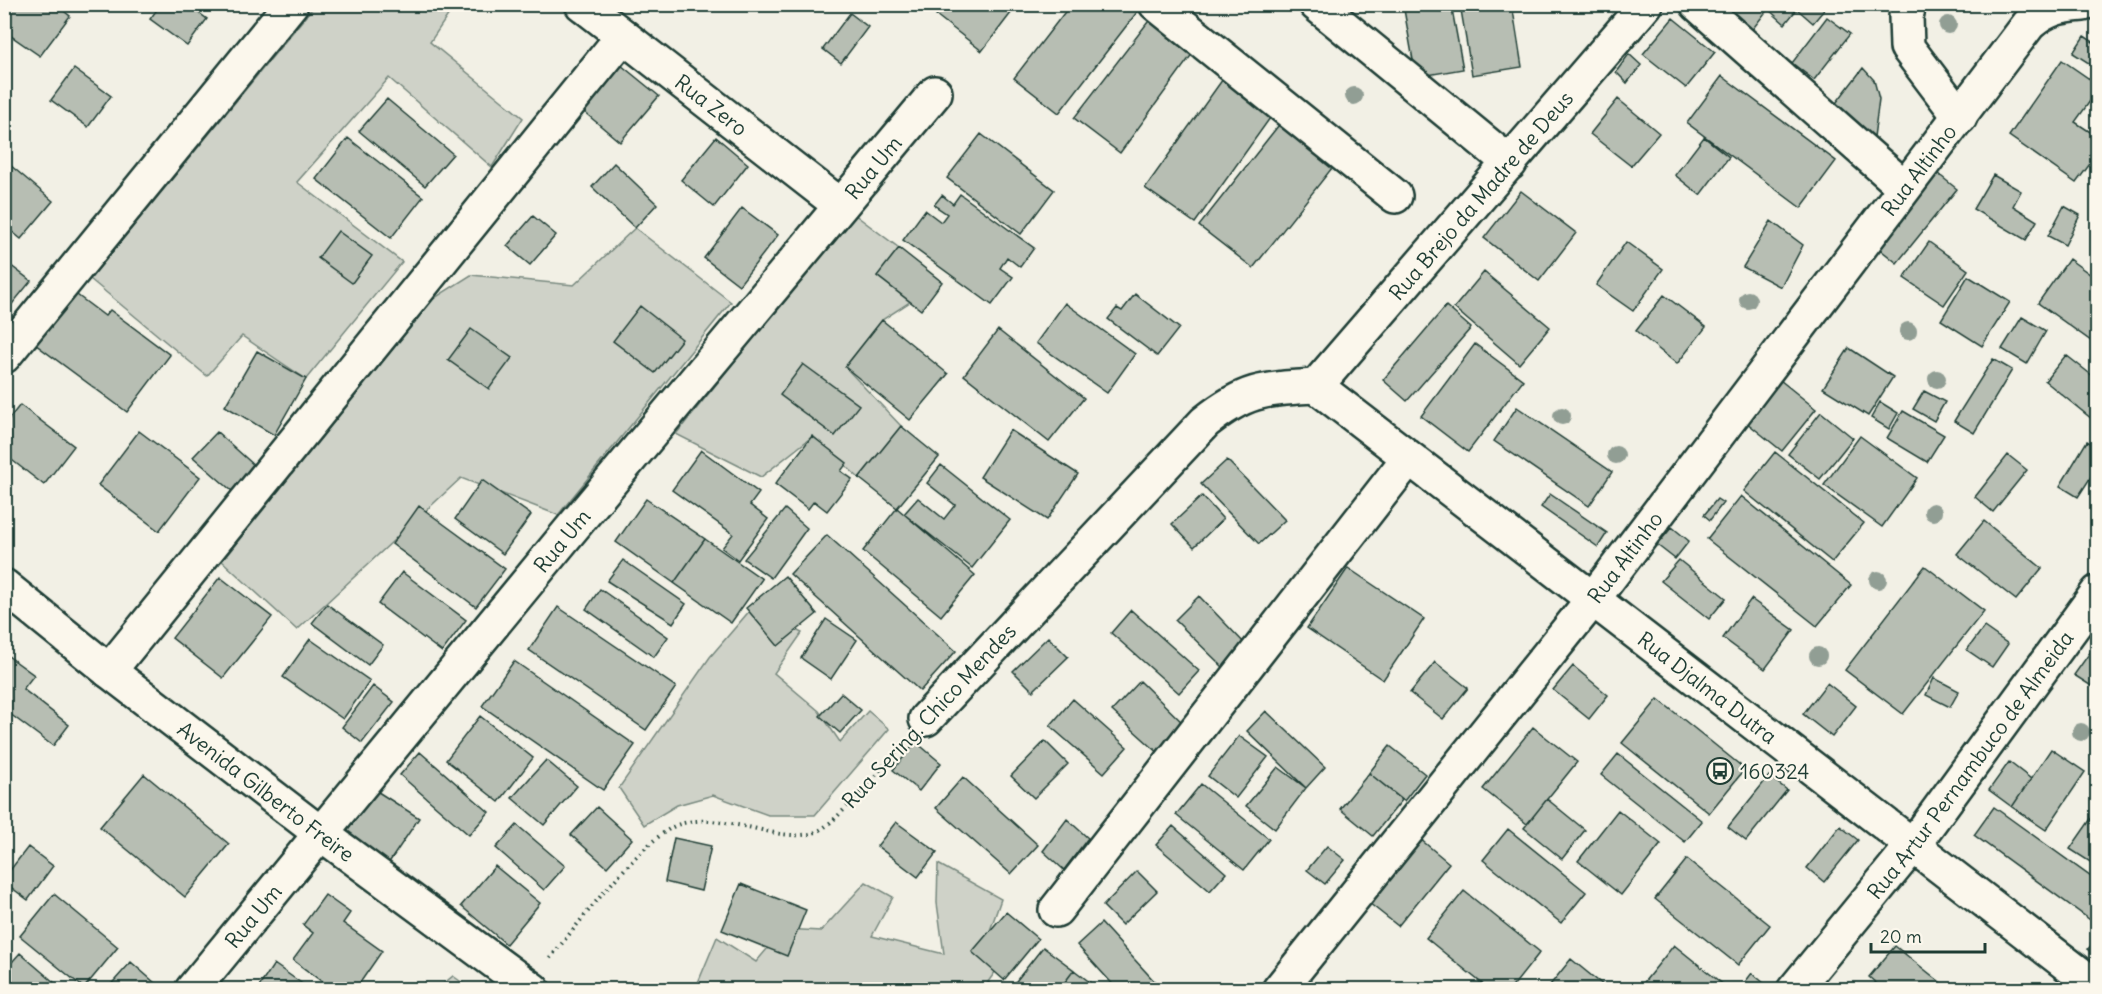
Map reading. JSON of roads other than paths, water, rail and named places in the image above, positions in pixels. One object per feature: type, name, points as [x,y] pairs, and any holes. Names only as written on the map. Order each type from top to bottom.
[{"type":"street","points":[[4,356],[291,4]]},
{"type":"street","name":"Rua Zero","points":[[582,4],[840,205]]},
{"type":"street","points":[[1156,4],[1395,196]]},
{"type":"street","points":[[1316,4],[1510,164]]},
{"type":"street","name":"Rua Brejo da Madre de Deus","points":[[1316,386],[1646,4]]},
{"type":"street","points":[[1697,4],[1904,187]]},
{"type":"street","name":"Rua Altinho","points":[[1909,4],[1906,17],[1907,47],[1960,117]]},
{"type":"street","points":[[2084,4],[2097,8]]},
{"type":"street","name":"Rua Altinho","points":[[1279,990],[1593,599],[2029,24],[2043,11],[2058,6],[2084,4]]},
{"type":"street","points":[[109,671],[622,36]]},
{"type":"street","name":"Rua Um","points":[[192,990],[935,93]]},
{"type":"street","name":"Rua Djalma Dutra","points":[[1316,386],[2097,988]]},
{"type":"street","name":"Rua Sering. Chico Mendes","points":[[926,719],[1205,422],[1230,402],[1247,394],[1316,386]]},
{"type":"street","points":[[1056,910],[1408,459]]},
{"type":"street","name":"Avenida Gilberto Freire","points":[[4,586],[109,671],[320,833],[530,988]]},
{"type":"street","name":"Rua Artur Pernambuco de Almeida","points":[[1794,990],[1913,845],[2097,592]]},
{"type":"place","name":"160324","points":[[1720,771]]}]
